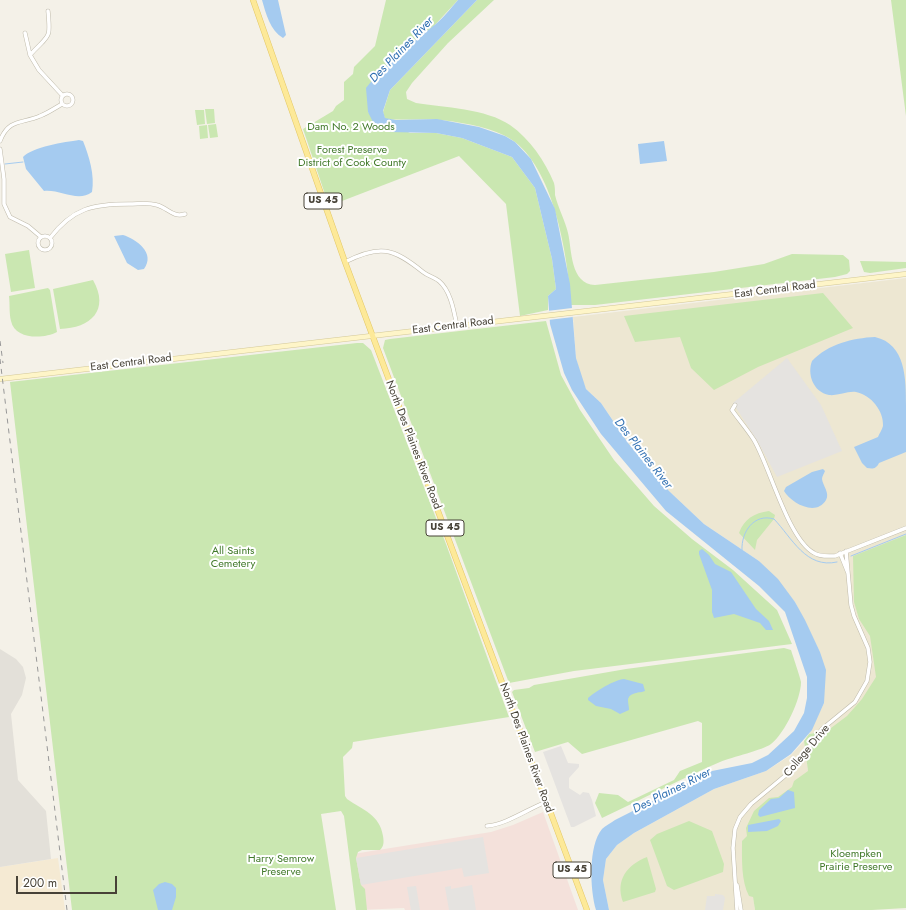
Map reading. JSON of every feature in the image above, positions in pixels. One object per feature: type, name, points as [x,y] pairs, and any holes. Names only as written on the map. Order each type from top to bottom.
[{"type":"main road","name":"North Des Plaines River Road","points":[[253,0],[345,262],[587,910]]},
{"type":"main road","name":"East Central Road","points":[[0,379],[906,274]]},
{"type":"street","points":[[30,55],[48,39],[50,30],[48,11]]},
{"type":"street","points":[[26,33],[30,55],[39,70],[63,96]]},
{"type":"street","points":[[0,140],[3,132],[15,122],[39,117],[62,104],[68,106],[73,101],[70,95],[63,96]]},
{"type":"street","points":[[62,104],[61,100],[63,96]]},
{"type":"street","points":[[0,149],[4,179],[4,204],[10,217],[28,226],[41,237],[45,236],[50,238]]},
{"type":"street","points":[[50,238],[72,216],[81,210],[93,206],[148,203],[162,207],[176,216],[185,214]]},
{"type":"street","points":[[41,237],[39,244],[41,248],[45,249],[51,246],[52,242],[50,238]]},
{"type":"street","points":[[345,262],[366,252],[376,251],[402,256],[427,276],[439,281],[452,304],[457,326]]},
{"type":"street","points":[[735,405],[732,410],[754,440],[772,479],[778,499],[803,544],[819,555],[835,556],[906,528]]},
{"type":"street","name":"College Drive","points":[[737,910],[733,848],[735,830],[740,817],[751,804],[784,778],[796,765],[822,729],[855,702],[867,681],[870,662],[868,648],[852,611],[846,551]]},
{"type":"street","name":"College Drive","points":[[840,554],[849,574]]},
{"type":"street","points":[[487,826],[503,823],[520,813],[546,802]]},
{"type":"street","name":"College Drive","points":[[735,878],[741,910]]},
{"type":"shaded area","points":[[906,278],[906,719],[809,734],[824,703],[820,652],[795,602],[759,561],[704,524],[669,491],[628,443],[601,403],[586,389],[576,358],[573,317]]},
{"type":"shaded area","points":[[787,358],[821,405],[842,451],[777,477],[758,442],[733,403]]},
{"type":"shaded area","points":[[0,649],[16,659],[23,667],[26,678],[22,695],[11,714],[18,780],[46,811],[51,859],[0,867]]},
{"type":"shaded area","points":[[804,741],[816,830],[745,841],[755,910],[609,910],[603,880],[606,859],[617,845],[634,833],[714,789],[766,771],[791,755]]},
{"type":"shaded area","points":[[561,746],[568,763],[579,764],[579,767],[569,778],[569,788],[580,795],[583,792],[589,793],[596,816],[574,827],[571,827],[543,752]]},
{"type":"shaded area","points":[[543,812],[578,910],[405,910],[404,908],[360,910],[353,854],[491,832],[513,825]]},
{"type":"shaded area","points":[[483,837],[489,873],[464,877],[462,868],[361,885],[356,858]]},
{"type":"shaded area","points":[[58,858],[65,910],[0,910],[0,867]]},
{"type":"shaded area","points":[[472,885],[476,910],[449,910],[445,887],[451,886],[451,889]]},
{"type":"shaded area","points":[[416,886],[420,910],[411,910],[407,887]]},
{"type":"shaded area","points":[[715,894],[723,895],[725,898],[723,910],[705,910],[707,896],[715,896]]},
{"type":"green space","name":"Forest Preserve District of Cook County","points":[[386,0],[458,0],[433,27],[391,61],[368,112],[410,133],[436,133],[462,138],[512,157],[535,188],[552,259],[556,289],[548,296],[548,310],[520,316],[506,204],[459,156],[329,206],[303,129],[333,111],[336,106],[344,100],[344,82],[353,74],[354,67],[375,46]]},
{"type":"green space","points":[[477,0],[494,0],[448,43],[412,83],[406,92],[407,99],[416,103],[489,115],[510,125],[524,137],[536,151],[554,183],[556,200],[568,233],[574,265],[581,279],[587,283],[595,285],[714,272],[764,264],[792,254],[843,255],[849,260],[850,271],[847,274],[835,277],[595,305],[571,305],[563,241],[550,195],[529,156],[515,142],[492,130],[466,124],[433,119],[385,119],[383,112],[390,90]]},
{"type":"green space","points":[[891,0],[906,0],[906,116]]},
{"type":"green space","points":[[205,109],[214,109],[215,123],[207,124]]},
{"type":"green space","points":[[195,110],[204,110],[205,124],[197,125]]},
{"type":"green space","points":[[216,124],[218,137],[210,138],[208,125]]},
{"type":"green space","points":[[207,125],[208,138],[200,139],[199,126]]},
{"type":"green space","points":[[29,250],[35,288],[11,292],[5,254]]},
{"type":"green space","points":[[860,261],[906,262],[906,268],[870,273],[864,272]]},
{"type":"green space","points":[[93,280],[98,291],[99,300],[98,308],[94,315],[89,321],[81,325],[60,329],[53,289]]},
{"type":"green space","points":[[48,288],[50,290],[57,332],[38,337],[24,335],[18,332],[11,321],[9,296]]},
{"type":"green space","points":[[823,293],[853,328],[758,367],[714,390],[691,368],[680,337],[635,342],[624,316]]},
{"type":"green space","points":[[546,321],[561,375],[580,410],[614,460],[654,506],[692,539],[733,570],[777,610],[792,644],[574,671],[509,683],[383,348],[385,340],[390,339]]},
{"type":"green space","name":"All Saints Cemetery","points":[[363,343],[371,350],[446,544],[509,717],[353,742],[352,748],[343,757],[345,796],[347,799],[375,818],[381,829],[384,840],[380,850],[362,850],[358,852],[356,858],[361,885],[365,889],[367,910],[356,910],[344,816],[341,811],[321,814],[336,910],[72,910],[10,382]]},
{"type":"green space","points":[[769,511],[775,515],[774,519],[757,540],[755,550],[739,533],[747,520],[754,515]]},
{"type":"green space","name":"Kloempken Prairie Preserve","points":[[906,535],[906,908],[872,910],[755,910],[753,897],[749,896],[746,890],[742,870],[742,841],[747,836],[746,828],[754,811],[769,798],[778,797],[792,787],[794,781],[808,771],[804,741],[809,734],[827,731],[847,716],[862,699],[876,677],[870,636],[859,619],[854,602],[853,556]]},
{"type":"green space","points":[[784,648],[791,650],[801,682],[795,706],[787,724],[771,744],[761,749],[720,762],[690,775],[602,818],[595,803],[599,793],[618,795],[628,802],[674,780],[680,771],[702,762],[702,723],[698,721],[582,754],[568,742],[535,752],[512,692],[514,690],[529,688],[534,685],[626,669]]},
{"type":"green space","points":[[689,821],[712,831],[724,864],[723,872],[674,890],[667,886],[650,840],[657,834]]},
{"type":"green space","points":[[647,857],[656,889],[655,892],[623,902],[621,887],[624,874],[634,864]]},
{"type":"water","points":[[262,0],[278,0],[286,35],[283,38],[272,26]]},
{"type":"water","points":[[458,0],[477,0],[390,90],[383,111],[385,118],[396,120],[437,119],[479,127],[505,136],[515,142],[531,159],[555,209],[570,284],[576,358],[586,389],[601,403],[628,443],[669,491],[704,524],[759,561],[778,579],[795,602],[805,620],[820,652],[826,670],[824,703],[812,730],[791,754],[766,771],[714,789],[634,833],[617,845],[606,859],[603,880],[609,910],[596,910],[592,891],[592,857],[597,837],[602,829],[615,820],[712,771],[752,763],[768,755],[794,731],[804,713],[807,698],[807,677],[785,612],[759,586],[666,511],[601,434],[572,390],[564,373],[550,324],[548,296],[556,289],[552,259],[535,188],[512,157],[462,138],[436,133],[389,132],[375,126],[368,112],[366,88],[389,63],[439,21]]},
{"type":"water","points":[[79,140],[83,141],[89,159],[93,179],[92,192],[87,195],[75,196],[44,191],[26,169],[23,157],[27,153],[34,150]]},
{"type":"water","points":[[664,141],[667,161],[640,164],[638,144]]},
{"type":"water","points":[[123,235],[139,243],[146,252],[148,258],[144,269],[138,270],[127,263],[114,236]]},
{"type":"water","points":[[875,337],[885,341],[893,347],[902,364],[906,385],[906,452],[879,463],[874,468],[867,468],[862,463],[854,447],[878,437],[883,426],[883,420],[879,409],[867,396],[856,392],[832,395],[823,393],[815,386],[810,371],[812,361],[818,355],[833,346],[858,339]]},
{"type":"water","points":[[823,469],[825,471],[822,479],[827,492],[827,497],[822,505],[810,508],[798,504],[787,496],[784,491],[786,487],[812,472]]},
{"type":"water","points":[[702,549],[709,555],[715,564],[731,572],[756,609],[769,621],[773,630],[766,630],[760,623],[734,614],[714,618],[712,612],[712,590],[699,554],[699,551]]},
{"type":"water","points":[[624,679],[643,684],[645,691],[635,693],[629,697],[629,710],[620,714],[611,709],[596,706],[588,700],[591,695],[605,686],[615,681]]},
{"type":"water","points":[[788,790],[794,792],[795,808],[760,817],[758,815],[759,810],[771,799],[779,798]]},
{"type":"water","points":[[779,819],[781,821],[778,826],[767,831],[748,832],[748,825]]},
{"type":"water","points":[[165,882],[172,884],[176,888],[176,897],[172,910],[158,910],[153,890],[159,884]]},
{"type":"pier","points":[[572,308],[573,317],[548,320],[547,311]]},
{"type":"waterway","points":[[5,164],[23,162]]},
{"type":"waterway","points":[[742,550],[742,543],[746,531],[755,521],[767,518],[774,519],[794,543],[808,556],[817,561],[826,563],[837,562]]},
{"type":"waterway","points":[[851,556],[906,534]]},
{"type":"railway","points":[[0,341],[3,363]]},
{"type":"railway","points":[[0,359],[67,910]]},
{"type":"water label","name":"Des Plaines River","points":[[402,50]]},
{"type":"water label","name":"Des Plaines River","points":[[643,454]]},
{"type":"water label","name":"Des Plaines River","points":[[672,791]]},
{"type":"park label","name":"Dam No. 2 Woods","points":[[351,127]]},
{"type":"park label","name":"Harry Semrow Preserve","points":[[281,865]]}]
